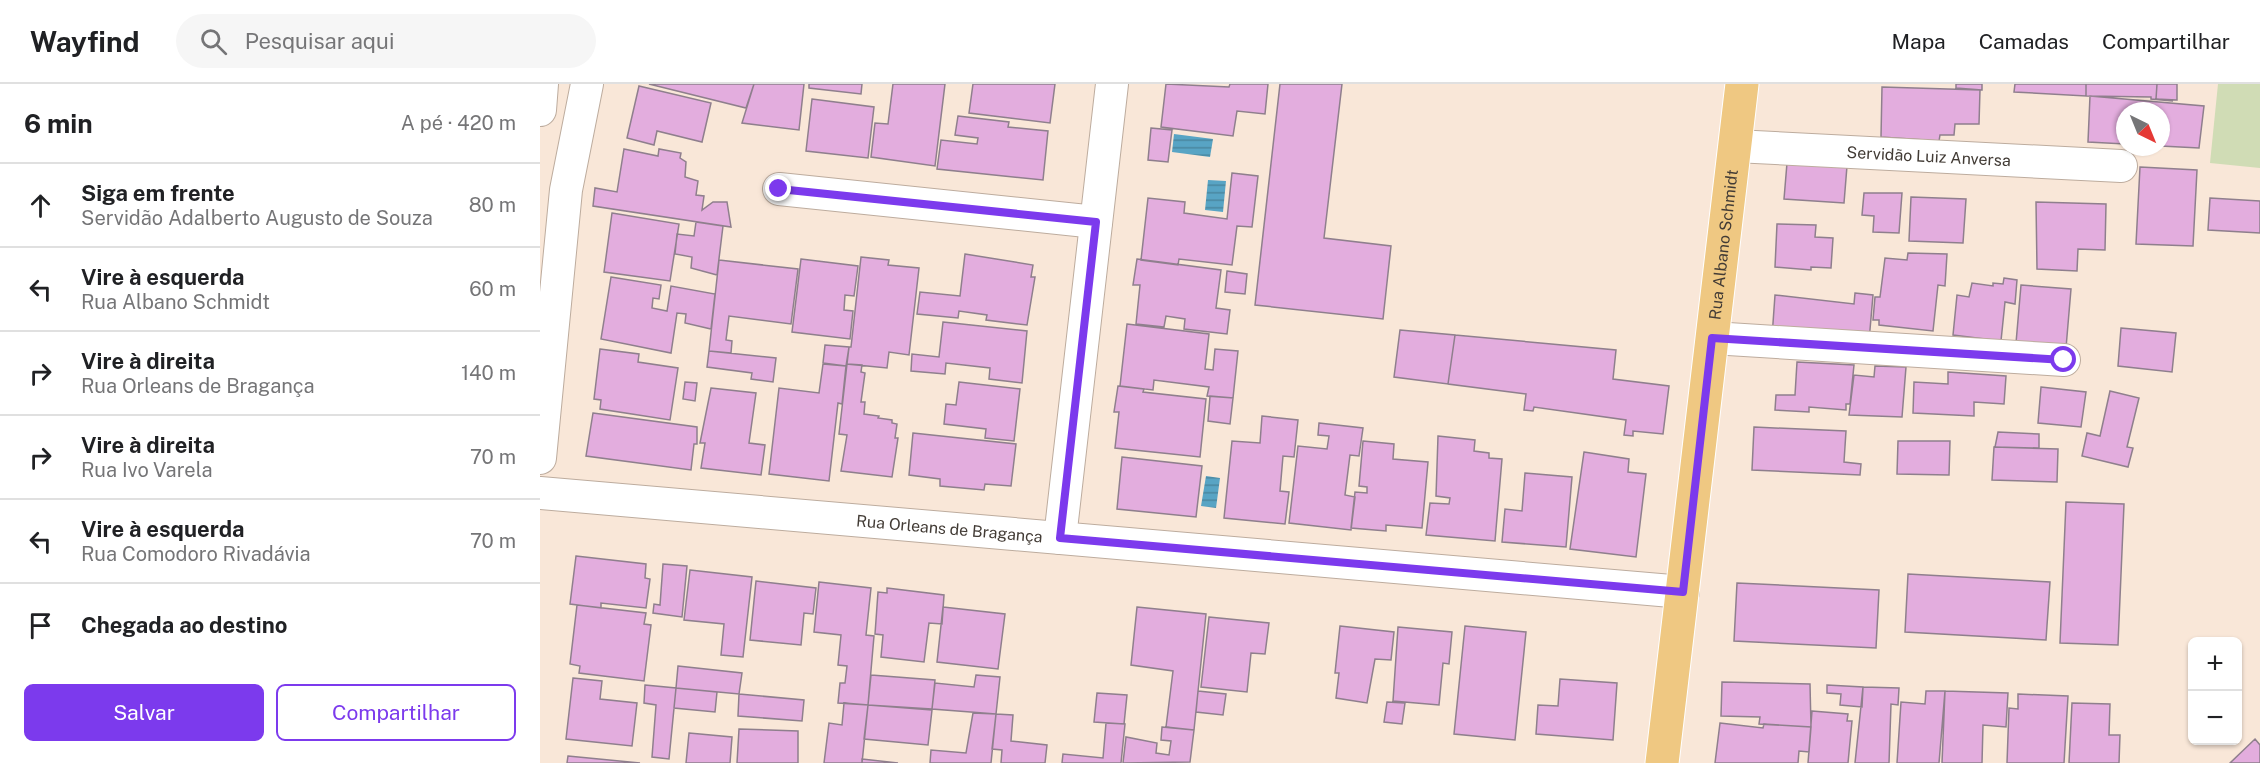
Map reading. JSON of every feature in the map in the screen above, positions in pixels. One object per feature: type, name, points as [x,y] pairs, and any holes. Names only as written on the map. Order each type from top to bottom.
[{"type":"main road","name":"Rua Albano Schmidt","points":[[1662,763],[1742,84]]},
{"type":"street","points":[[540,110],[543,84]]},
{"type":"street","points":[[540,458],[553,189],[586,84]]},
{"type":"street","points":[[1060,538],[1112,84]]},
{"type":"street","name":"Servidão Luiz Anversa","points":[[1734,146],[2121,166]]},
{"type":"street","points":[[779,189],[1096,222]]},
{"type":"street","points":[[1712,338],[2064,360]]},
{"type":"street","name":"Rua Orleans de Bragança","points":[[540,493],[1683,592]]},
{"type":"green space","points":[[2218,84],[2260,84],[2260,168],[2210,163]]},
{"type":"water","points":[[1174,134],[1213,139],[1210,157],[1172,152]]},
{"type":"water","points":[[1208,180],[1226,181],[1223,212],[1205,210]]},
{"type":"water","points":[[1206,476],[1220,478],[1216,508],[1201,506]]},
{"type":"building","points":[[649,84],[754,84],[746,108]]},
{"type":"building","points":[[754,84],[804,84],[799,130],[742,123]]},
{"type":"building","points":[[809,84],[862,84],[861,94],[809,88]]},
{"type":"building","points":[[893,84],[945,84],[935,166],[871,157],[875,123],[888,124]]},
{"type":"building","points":[[973,84],[1055,84],[1050,123],[969,113]]},
{"type":"building","points":[[1166,84],[1229,87],[1230,84],[1268,84],[1265,114],[1237,111],[1233,136],[1161,127]]},
{"type":"building","points":[[1280,84],[1342,84],[1324,238],[1391,246],[1383,319],[1255,305]]},
{"type":"building","points":[[1956,84],[1982,84],[1982,90],[1956,88]]},
{"type":"building","points":[[2015,84],[2086,84],[2086,96],[2014,92]]},
{"type":"building","points":[[2086,84],[2157,84],[2156,99],[2173,101],[2151,99],[2151,97],[2086,96]]},
{"type":"building","points":[[2157,84],[2177,84],[2177,100],[2156,99]]},
{"type":"building","points":[[639,86],[711,103],[702,142],[657,131],[654,145],[627,138]]},
{"type":"building","points":[[1882,87],[1980,90],[1979,124],[1955,124],[1954,135],[1940,135],[1939,141],[1881,137]]},
{"type":"building","points":[[2090,96],[2158,102],[2116,102],[2116,144],[2088,142]]},
{"type":"building","points":[[812,99],[874,107],[868,158],[806,151]]},
{"type":"building","points":[[2170,103],[2204,106],[2199,148],[2170,146]]},
{"type":"building","points":[[958,116],[1009,122],[1008,127],[1048,131],[1043,180],[937,169],[941,140],[977,144],[978,138],[955,135]]},
{"type":"building","points":[[1151,128],[1172,130],[1168,162],[1148,160]]},
{"type":"building","points":[[624,149],[658,156],[659,149],[681,153],[680,158],[686,162],[685,177],[698,181],[696,195],[704,196],[702,210],[713,202],[727,202],[731,227],[593,206],[595,188],[617,192]]},
{"type":"building","points":[[1787,163],[1847,166],[1844,203],[1784,199]]},
{"type":"building","points":[[2140,167],[2197,170],[2193,246],[2136,244]]},
{"type":"building","points":[[1232,173],[1258,176],[1252,227],[1237,226],[1232,265],[1179,259],[1178,265],[1141,260],[1148,198],[1185,202],[1184,213],[1227,219]]},
{"type":"building","points":[[1864,193],[1902,193],[1899,233],[1873,232],[1874,216],[1862,215]]},
{"type":"building","points":[[1911,197],[1966,199],[1963,243],[1909,241]]},
{"type":"building","points":[[2210,198],[2260,201],[2260,233],[2208,230]]},
{"type":"building","points":[[2036,202],[2106,204],[2105,250],[2078,249],[2077,271],[2037,269]]},
{"type":"building","points":[[612,213],[679,224],[670,281],[604,272]]},
{"type":"building","points":[[696,222],[723,226],[717,275],[691,268],[692,257],[675,254],[677,234],[694,236]]},
{"type":"building","points":[[1777,224],[1816,225],[1815,237],[1833,238],[1831,268],[1811,267],[1811,270],[1775,267]]},
{"type":"building","points":[[1908,253],[1947,254],[1945,286],[1938,285],[1933,331],[1879,325],[1879,320],[1873,320],[1875,297],[1880,297],[1885,258],[1907,260]]},
{"type":"building","points":[[965,254],[1033,265],[1031,277],[1035,277],[1027,325],[986,320],[987,315],[959,311],[958,318],[917,314],[920,292],[960,296]]},
{"type":"building","points":[[861,257],[889,260],[888,265],[919,268],[909,355],[889,352],[887,368],[847,364]]},
{"type":"building","points":[[801,259],[858,266],[854,296],[845,295],[844,310],[853,311],[850,339],[792,332]]},
{"type":"building","points":[[1137,259],[1221,270],[1216,308],[1230,310],[1227,334],[1184,329],[1185,319],[1166,316],[1164,327],[1136,324],[1140,285],[1133,285]]},
{"type":"building","points":[[719,260],[798,269],[791,324],[729,316],[726,340],[732,341],[731,353],[709,351]]},
{"type":"building","points":[[1227,271],[1247,274],[1245,294],[1225,292]]},
{"type":"building","points":[[611,277],[661,285],[659,299],[653,298],[652,308],[667,311],[671,286],[715,294],[711,329],[685,323],[686,314],[677,313],[671,353],[601,339]]},
{"type":"building","points":[[2004,278],[2017,280],[2015,304],[2005,302],[2001,341],[1953,335],[1957,295],[1969,297],[1972,283],[1993,286],[1993,283],[2003,284]]},
{"type":"building","points":[[2021,285],[2071,289],[2066,348],[2016,343]]},
{"type":"building","points":[[1855,293],[1873,295],[1869,341],[1772,337],[1775,295],[1854,304]]},
{"type":"building","points":[[943,322],[1027,331],[1022,383],[989,379],[990,368],[946,363],[945,374],[911,371],[912,354],[939,357]]},
{"type":"building","points":[[1127,324],[1209,334],[1205,369],[1213,370],[1215,349],[1238,351],[1233,398],[1207,396],[1209,387],[1154,380],[1153,390],[1120,386]]},
{"type":"building","points":[[2121,328],[2176,333],[2172,372],[2118,366]]},
{"type":"building","points":[[1400,330],[1455,335],[1448,384],[1394,377]]},
{"type":"building","points":[[1455,335],[1616,350],[1613,379],[1669,386],[1663,434],[1633,431],[1633,436],[1624,435],[1626,420],[1534,407],[1533,411],[1524,410],[1526,394],[1448,384]]},
{"type":"building","points":[[825,345],[849,347],[846,366],[823,363]]},
{"type":"building","points":[[600,349],[639,354],[638,362],[678,368],[670,420],[600,409],[601,400],[594,399]]},
{"type":"building","points":[[709,351],[776,358],[773,382],[751,379],[752,373],[707,367]]},
{"type":"building","points":[[1797,362],[1854,365],[1850,404],[1846,404],[1846,410],[1809,407],[1809,412],[1775,410],[1776,395],[1795,395]]},
{"type":"building","points":[[823,364],[846,366],[842,404],[838,403],[829,481],[769,474],[779,388],[819,393]]},
{"type":"building","points":[[847,364],[862,365],[861,372],[865,373],[861,402],[865,402],[864,414],[879,416],[878,418],[892,420],[892,423],[897,424],[895,438],[898,438],[892,477],[841,471],[847,435],[839,434]]},
{"type":"building","points":[[1875,366],[1906,367],[1902,417],[1849,415],[1854,375],[1874,377]]},
{"type":"building","points":[[1948,372],[2006,376],[2004,404],[1974,402],[1974,416],[1913,413],[1914,382],[1948,384]]},
{"type":"building","points":[[685,382],[697,383],[695,401],[683,399]]},
{"type":"building","points":[[959,382],[1020,389],[1014,441],[985,438],[986,429],[944,424],[946,404],[956,405]]},
{"type":"building","points":[[1118,386],[1144,389],[1143,392],[1206,399],[1200,457],[1115,448],[1119,412],[1114,412]]},
{"type":"building","points":[[2041,387],[2086,392],[2081,427],[2038,423]]},
{"type":"building","points":[[711,388],[756,393],[749,443],[765,445],[761,475],[701,468],[705,443],[700,443]]},
{"type":"building","points":[[2110,391],[2139,398],[2127,447],[2133,448],[2128,467],[2082,456],[2087,433],[2100,436]]},
{"type":"building","points":[[1210,396],[1233,398],[1230,424],[1208,421]]},
{"type":"building","points":[[593,413],[697,427],[697,444],[694,444],[691,470],[586,456]]},
{"type":"building","points":[[1262,416],[1298,420],[1294,457],[1283,456],[1280,491],[1289,492],[1285,524],[1224,518],[1232,441],[1260,443]]},
{"type":"building","points":[[1319,423],[1363,428],[1359,456],[1350,455],[1345,495],[1355,497],[1351,530],[1289,523],[1298,446],[1327,449],[1329,436],[1318,435]]},
{"type":"building","points":[[1754,427],[1846,431],[1844,462],[1861,464],[1860,475],[1752,470]]},
{"type":"building","points":[[1998,432],[2039,434],[2039,448],[1995,447]]},
{"type":"building","points":[[913,433],[1016,444],[1011,486],[985,484],[984,490],[940,486],[940,479],[909,475]]},
{"type":"building","points":[[1438,436],[1475,440],[1474,451],[1489,453],[1489,458],[1502,459],[1495,541],[1426,535],[1430,503],[1449,504],[1450,498],[1436,496]]},
{"type":"building","points":[[1363,441],[1394,444],[1393,459],[1428,462],[1422,528],[1386,525],[1386,531],[1351,528],[1355,492],[1367,493],[1367,487],[1359,486]]},
{"type":"building","points":[[1898,441],[1950,441],[1949,475],[1897,474]]},
{"type":"building","points":[[1994,447],[2058,449],[2057,482],[1992,480]]},
{"type":"building","points":[[1584,452],[1629,459],[1628,472],[1646,474],[1636,557],[1570,549]]},
{"type":"building","points":[[1122,457],[1202,466],[1196,517],[1117,509]]},
{"type":"building","points":[[1525,473],[1572,477],[1566,547],[1502,542],[1505,509],[1522,511]]},
{"type":"building","points":[[2066,502],[2124,504],[2118,645],[2060,643]]},
{"type":"building","points":[[576,556],[646,564],[645,578],[650,579],[646,608],[601,603],[601,608],[570,604]]},
{"type":"building","points":[[663,564],[687,566],[682,617],[653,613],[654,604],[660,605]]},
{"type":"building","points":[[690,570],[752,577],[743,657],[721,655],[724,624],[684,620]]},
{"type":"building","points":[[1908,574],[2050,582],[2046,640],[1905,632]]},
{"type":"building","points":[[756,581],[816,588],[813,614],[804,613],[801,645],[750,640]]},
{"type":"building","points":[[819,582],[871,588],[866,635],[874,636],[868,705],[838,703],[840,683],[845,683],[847,666],[838,665],[841,635],[814,632]]},
{"type":"building","points":[[1737,583],[1879,590],[1876,648],[1734,641]]},
{"type":"building","points":[[887,588],[944,595],[942,624],[929,623],[924,662],[881,657],[883,635],[875,634],[878,592],[887,593]]},
{"type":"building","points":[[577,605],[646,613],[644,624],[651,625],[644,681],[579,673],[580,666],[570,664]]},
{"type":"building","points":[[943,607],[1005,614],[998,669],[937,662]]},
{"type":"building","points":[[1137,607],[1206,614],[1194,730],[1166,727],[1173,671],[1131,665]]},
{"type":"building","points":[[1209,617],[1269,623],[1265,654],[1251,653],[1247,692],[1201,687]]},
{"type":"building","points":[[1340,626],[1394,632],[1391,660],[1375,659],[1367,703],[1336,698],[1339,673],[1335,673]]},
{"type":"building","points":[[1465,626],[1526,632],[1515,740],[1454,734]]},
{"type":"building","points":[[1398,627],[1452,632],[1449,664],[1443,663],[1439,705],[1393,701]]},
{"type":"building","points":[[678,666],[742,673],[739,694],[676,688]]},
{"type":"building","points":[[871,675],[935,680],[932,709],[868,705]]},
{"type":"building","points":[[976,675],[1000,677],[996,714],[932,709],[935,683],[974,687]]},
{"type":"building","points":[[573,678],[602,681],[600,699],[637,703],[632,746],[566,739]]},
{"type":"building","points":[[1560,679],[1617,683],[1613,740],[1536,734],[1538,705],[1558,706]]},
{"type":"building","points":[[1722,682],[1810,684],[1811,727],[1759,724],[1760,717],[1721,716]]},
{"type":"building","points":[[645,685],[676,688],[669,759],[652,757],[656,705],[644,703]]},
{"type":"building","points":[[1827,685],[1863,687],[1862,707],[1840,705],[1841,694],[1827,693]]},
{"type":"building","points":[[1863,687],[1899,688],[1898,705],[1891,704],[1889,763],[1855,763]]},
{"type":"building","points":[[676,688],[717,692],[715,712],[674,708]]},
{"type":"building","points":[[1198,691],[1226,694],[1223,715],[1196,712]]},
{"type":"building","points":[[1926,691],[1945,691],[1939,763],[1897,763],[1901,702],[1925,704]]},
{"type":"building","points":[[1945,691],[2008,693],[2006,727],[1983,725],[1982,763],[1942,763]]},
{"type":"building","points":[[1097,693],[1127,695],[1124,724],[1094,722]]},
{"type":"building","points":[[739,694],[804,700],[802,721],[738,716]]},
{"type":"building","points":[[2018,694],[2068,696],[2064,763],[2007,763],[2009,708],[2018,709]]},
{"type":"building","points":[[1387,702],[1405,703],[1402,724],[1384,722]]},
{"type":"building","points":[[844,703],[868,705],[862,763],[824,763],[829,723],[842,725]]},
{"type":"building","points":[[2072,703],[2110,704],[2109,735],[2120,735],[2119,763],[2069,763]]},
{"type":"building","points":[[868,705],[932,710],[928,745],[864,739]]},
{"type":"building","points":[[1812,711],[1848,714],[1847,721],[1852,721],[1848,763],[1808,763]]},
{"type":"building","points":[[973,713],[996,714],[991,763],[930,763],[931,750],[966,753]]},
{"type":"building","points":[[996,714],[1013,715],[1011,741],[1047,745],[1045,763],[1001,763],[1002,750],[992,749]]},
{"type":"building","points":[[1106,723],[1125,724],[1121,763],[1062,763],[1063,754],[1103,758]]},
{"type":"building","points":[[1720,723],[1763,728],[1764,724],[1811,727],[1809,752],[1799,751],[1798,763],[1715,763]]},
{"type":"building","points":[[1162,727],[1194,730],[1190,762],[1123,763],[1126,737],[1157,743],[1156,753],[1169,755],[1171,741],[1161,740]]},
{"type":"building","points":[[739,729],[798,731],[798,763],[737,763]]},
{"type":"building","points":[[689,733],[732,737],[730,763],[686,763]]},
{"type":"building","points":[[2255,739],[2260,745],[2260,763],[2230,763]]},
{"type":"building","points":[[568,756],[640,763],[567,763]]},
{"type":"building","points":[[862,759],[898,763],[862,763]]},
{"type":"route","points":[[779,189],[1096,222],[1060,538],[1683,592],[1712,338],[2064,360]]}]
